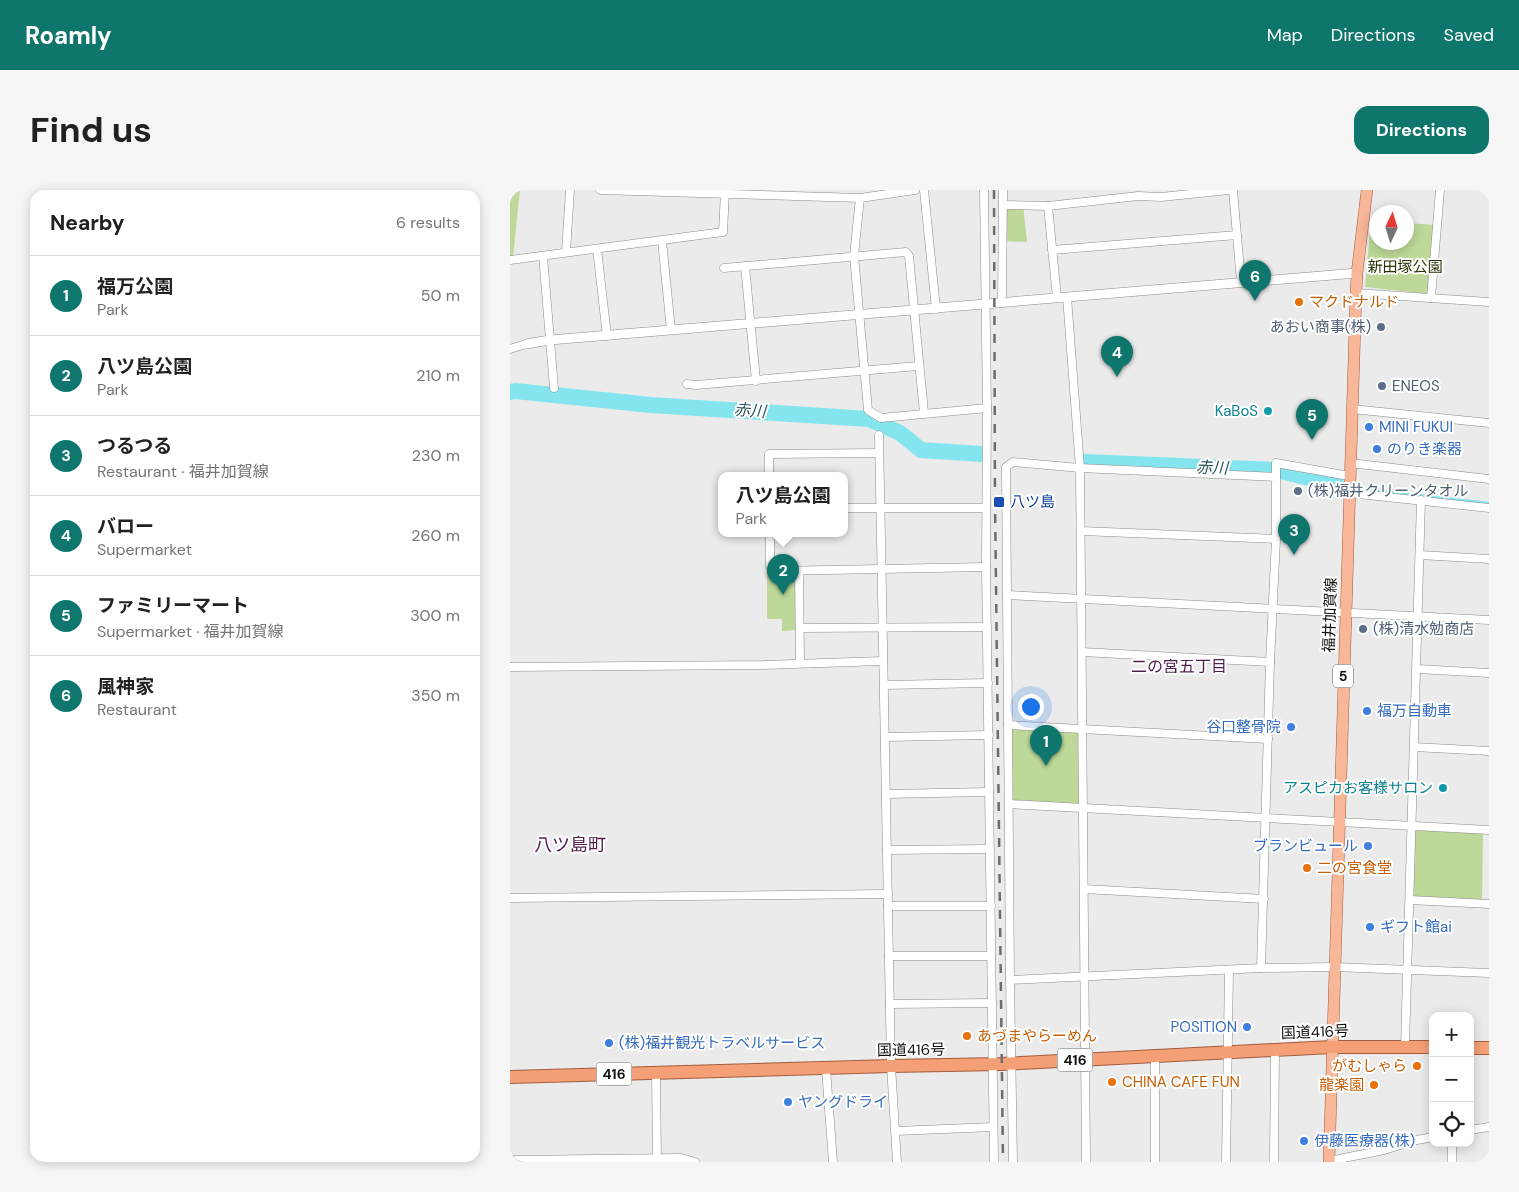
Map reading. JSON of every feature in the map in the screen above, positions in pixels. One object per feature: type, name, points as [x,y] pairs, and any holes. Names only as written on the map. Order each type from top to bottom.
[{"type":"highway","name":"国道416号","points":[[510,1077],[1012,1064],[1332,1047],[1429,1047]]},
{"type":"highway","points":[[1474,1048],[1489,1048]]},
{"type":"main road","name":"福井加賀線","points":[[1328,1162],[1356,293],[1367,190]]},
{"type":"street","points":[[566,252],[570,190]]},
{"type":"street","points":[[600,190],[725,192],[860,198],[915,190]]},
{"type":"street","points":[[924,190],[936,309]]},
{"type":"street","points":[[984,190],[986,567],[994,1162]]},
{"type":"street","points":[[1002,303],[1003,190]]},
{"type":"street","points":[[1003,205],[1048,206],[1138,196],[1161,197],[1229,190]]},
{"type":"street","points":[[1233,190],[1241,282]]},
{"type":"street","points":[[1431,298],[1440,190]]},
{"type":"street","points":[[510,260],[722,232],[725,192]]},
{"type":"street","points":[[860,198],[854,256],[868,410],[881,418],[986,408]]},
{"type":"street","points":[[1048,206],[1057,298]]},
{"type":"street","points":[[1052,250],[1237,234]]},
{"type":"street","points":[[662,241],[671,330]]},
{"type":"street","points":[[597,249],[607,336]]},
{"type":"street","points":[[724,268],[906,252],[909,256],[924,414]]},
{"type":"street","points":[[542,256],[554,388]]},
{"type":"street","points":[[745,266],[756,380]]},
{"type":"street","points":[[510,348],[550,340],[1357,273]]},
{"type":"street","points":[[1356,293],[1489,302]]},
{"type":"street","points":[[1067,297],[1080,468],[1086,1162]]},
{"type":"street","points":[[688,384],[696,385],[918,366]]},
{"type":"street","points":[[1352,409],[1489,423]]},
{"type":"street","points":[[878,435],[891,1066],[897,1162]]},
{"type":"street","points":[[769,472],[769,454],[879,453]]},
{"type":"street","points":[[1013,1162],[1006,467],[1013,462],[1080,468],[1276,476]]},
{"type":"street","points":[[1261,968],[1270,662],[1276,539],[1276,463],[1349,476]]},
{"type":"street","points":[[1350,463],[1489,479]]},
{"type":"street","points":[[1349,493],[1489,508]]},
{"type":"street","points":[[1405,1046],[1421,500]]},
{"type":"street","points":[[848,508],[986,508]]},
{"type":"street","points":[[1081,531],[1276,539]]},
{"type":"street","points":[[770,537],[770,566],[776,571],[986,567]]},
{"type":"street","points":[[1420,555],[1489,559]]},
{"type":"street","points":[[799,571],[800,663]]},
{"type":"street","points":[[1007,594],[1273,610],[1489,620]]},
{"type":"street","points":[[800,628],[987,627]]},
{"type":"street","points":[[1082,652],[1270,662]]},
{"type":"street","points":[[510,666],[744,665],[883,661]]},
{"type":"street","points":[[1417,669],[1489,673]]},
{"type":"street","points":[[884,685],[988,683]]},
{"type":"street","points":[[1008,725],[1268,738]]},
{"type":"street","points":[[885,737],[988,735]]},
{"type":"street","points":[[1414,747],[1489,751]]},
{"type":"street","points":[[886,794],[989,792]]},
{"type":"street","points":[[1009,804],[1489,830]]},
{"type":"street","points":[[887,850],[990,849]]},
{"type":"street","points":[[1084,889],[1264,899]]},
{"type":"street","points":[[510,898],[888,894]]},
{"type":"street","points":[[1410,900],[1489,904]]},
{"type":"street","points":[[888,906],[991,906]]},
{"type":"street","points":[[889,956],[991,956]]},
{"type":"street","points":[[1010,980],[1261,968],[1334,967],[1489,973]]},
{"type":"street","points":[[1226,1162],[1229,970]]},
{"type":"street","points":[[890,1004],[992,1003]]},
{"type":"street","points":[[1274,1162],[1275,1050]]},
{"type":"street","points":[[1155,1056],[1155,1162]]},
{"type":"street","points":[[826,1068],[833,1162]]},
{"type":"street","points":[[656,1074],[657,1160]]},
{"type":"street","points":[[1474,1129],[1489,1127]]},
{"type":"street","points":[[896,1131],[993,1128]]},
{"type":"street","points":[[1328,1162],[1429,1138]]},
{"type":"street","points":[[1452,1147],[1452,1162]]},
{"type":"street","points":[[510,1160],[657,1160],[681,1158],[695,1162]]},
{"type":"green space","points":[[510,190],[520,190],[513,257],[510,257]]},
{"type":"green space","points":[[1003,205],[1023,205],[1027,242],[1003,241]]},
{"type":"green space","name":"新田塚公園","points":[[1414,224],[1435,225],[1428,294],[1365,287],[1369,242],[1369,250],[1414,250]]},
{"type":"green space","points":[[767,571],[799,571],[797,630],[782,631],[782,619],[767,619]]},
{"type":"green space","points":[[1008,725],[1082,728],[1083,808],[1009,804]]},
{"type":"green space","points":[[1414,829],[1483,832],[1482,900],[1413,897]]},
{"type":"waterway","name":"赤川","points":[[510,392],[651,405],[869,419],[900,433],[921,450],[981,454]]},
{"type":"waterway","name":"赤川","points":[[1085,462],[1277,470],[1337,485]]},
{"type":"waterway","points":[[1371,490],[1489,503]]},
{"type":"railway","points":[[994,190],[995,503],[1003,1162]]},
{"type":"place","name":"風神家","points":[[1255,301]]},
{"type":"place","name":"マクドナルド","points":[[1299,302]]},
{"type":"place","name":"あおい商事(株)","points":[[1381,327]]},
{"type":"place","name":"バロー","points":[[1117,377]]},
{"type":"place","name":"ENEOS","points":[[1382,386]]},
{"type":"place","name":"KaBoS","points":[[1268,411]]},
{"type":"place","name":"MINI FUKUI","points":[[1369,427]]},
{"type":"place","name":"ファミリーマート","points":[[1312,440]]},
{"type":"place","name":"のりき楽器","points":[[1377,449]]},
{"type":"place","name":"(株)福井クリーンタオル","points":[[1298,491]]},
{"type":"place","name":"八ツ島","points":[[999,502]]},
{"type":"place","name":"つるつる","points":[[1294,555]]},
{"type":"place","name":"八ツ島公園","points":[[783,595]]},
{"type":"place","name":"(株)清水勉商店","points":[[1363,629]]},
{"type":"place","name":"福万自動車","points":[[1367,711]]},
{"type":"place","name":"谷口整骨院","points":[[1291,727]]},
{"type":"place","name":"福万公園","points":[[1046,766]]},
{"type":"place","name":"アスピカお客様サロン","points":[[1443,788]]},
{"type":"place","name":"ブランビュール","points":[[1368,846]]},
{"type":"place","name":"二の宮食堂","points":[[1307,868]]},
{"type":"place","name":"ギフト館ai","points":[[1370,927]]},
{"type":"place","name":"POSITION","points":[[1247,1027]]},
{"type":"place","name":"あづまやらーめん","points":[[967,1036]]},
{"type":"place","name":"(株)福井観光トラベルサービス","points":[[609,1043]]},
{"type":"place","name":"がむしゃら","points":[[1417,1066]]},
{"type":"place","name":"CHINA CAFE FUN","points":[[1112,1082]]},
{"type":"place","name":"龍楽園","points":[[1374,1085]]},
{"type":"place","name":"ヤングドライ","points":[[788,1102]]},
{"type":"place","name":"伊藤医療器(株)","points":[[1304,1141]]},
{"type":"district","name":"二の宮五丁目","points":[[1179,666]]},
{"type":"district","name":"八ツ島町","points":[[570,845]]}]
